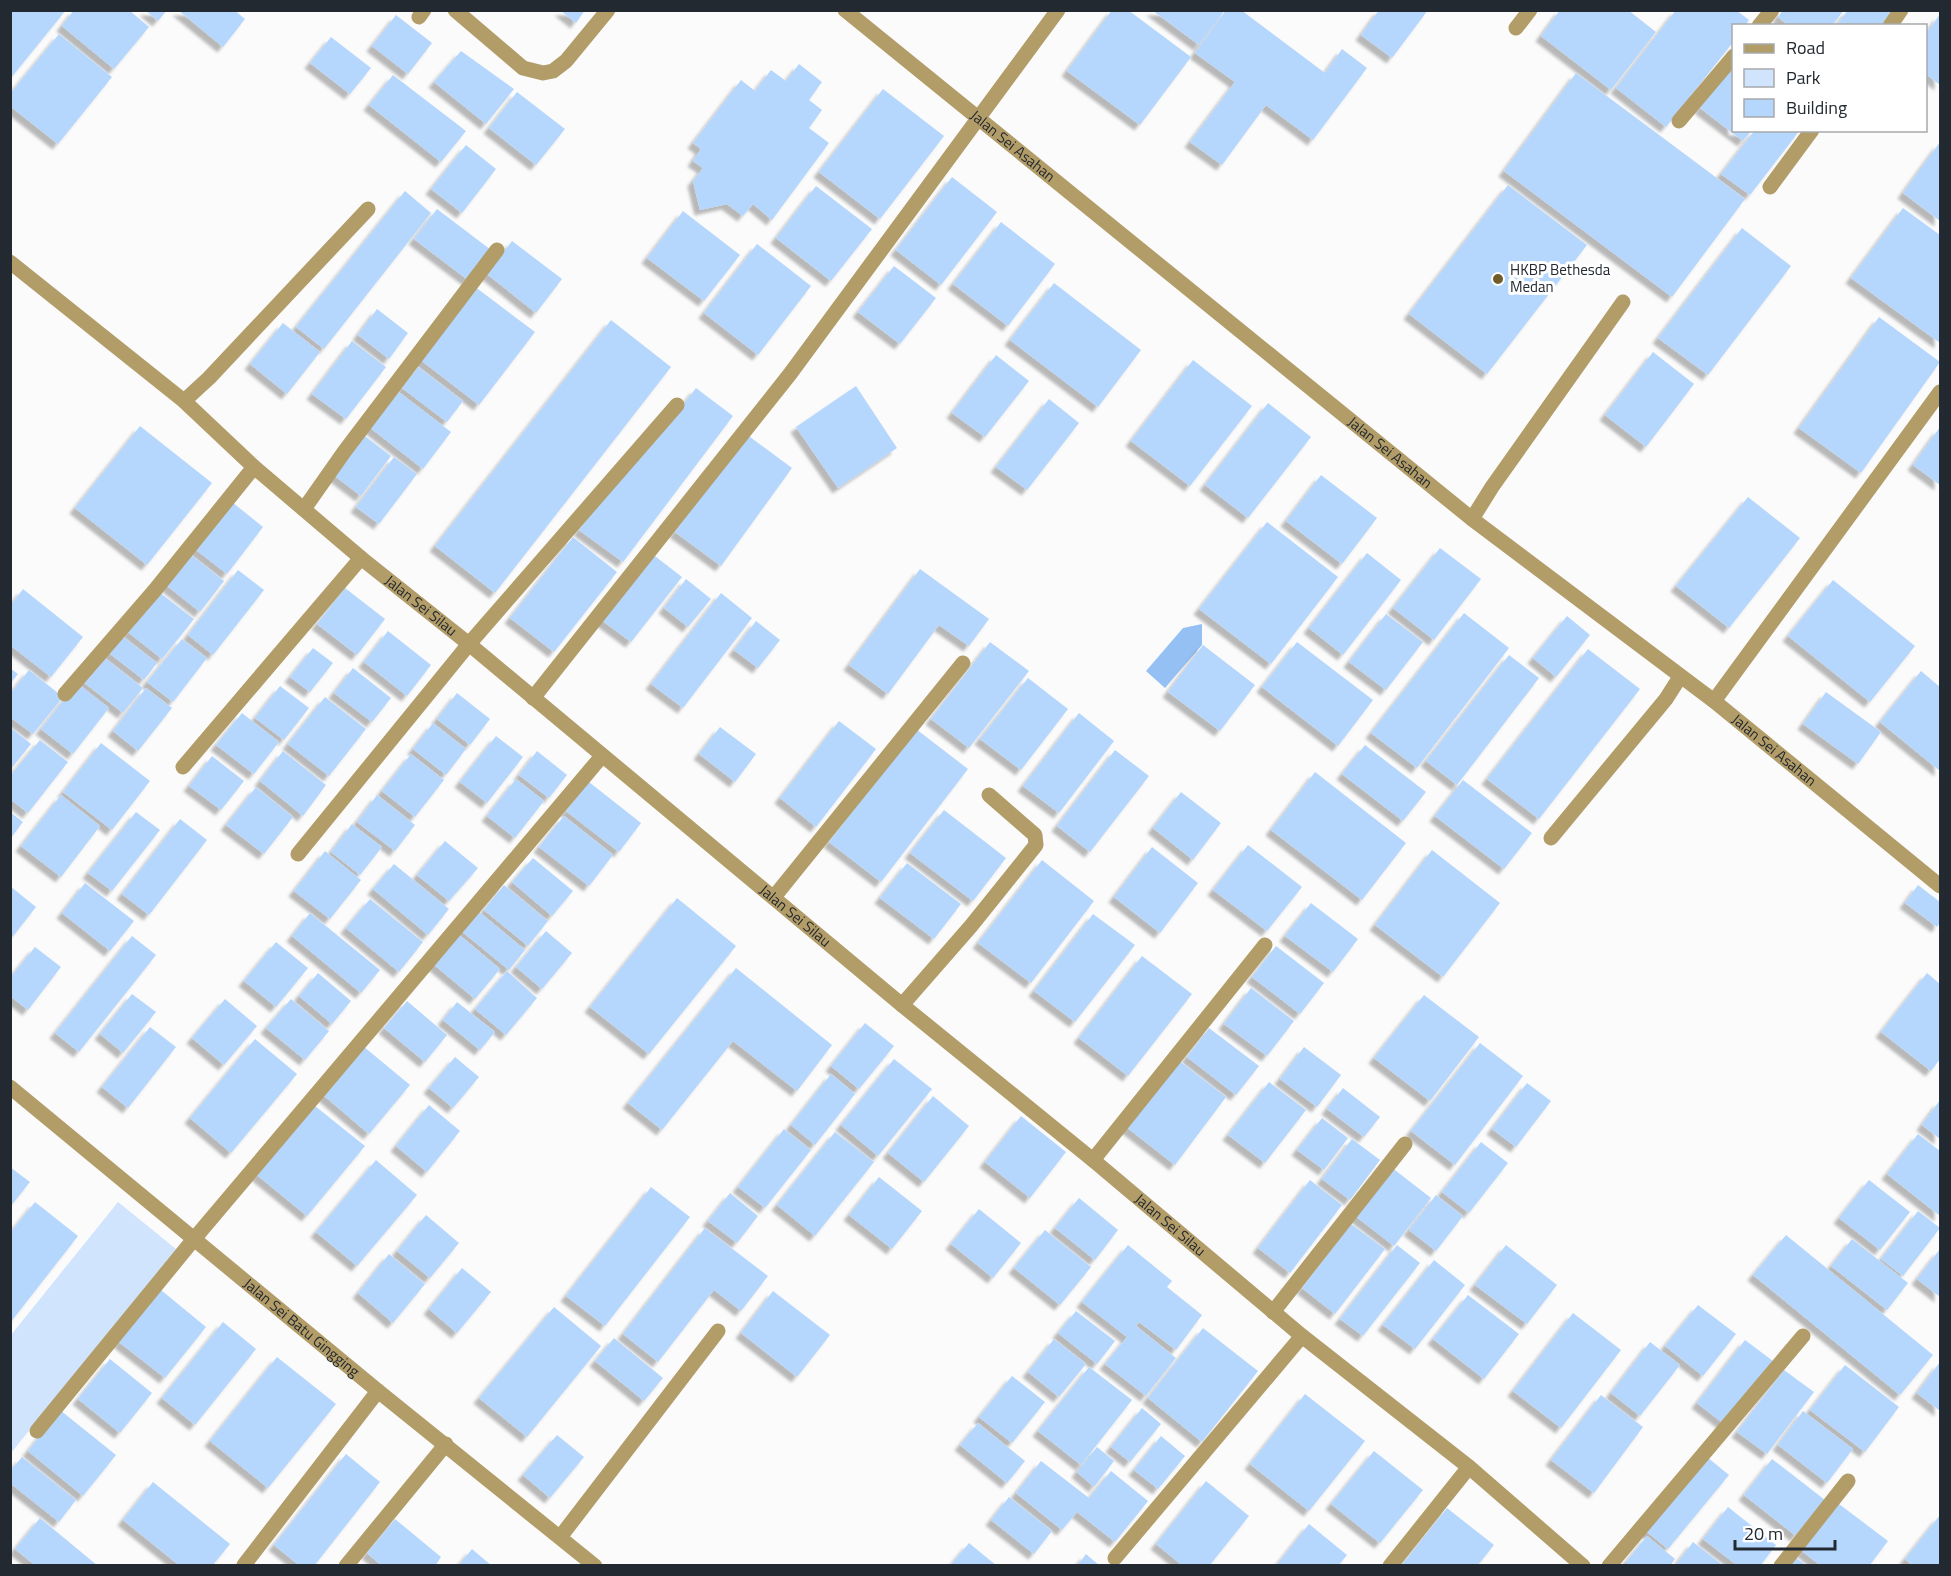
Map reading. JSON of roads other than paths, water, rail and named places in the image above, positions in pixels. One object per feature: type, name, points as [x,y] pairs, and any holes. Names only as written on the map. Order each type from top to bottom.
[{"type":"street","points":[[455,10],[523,68],[543,73],[554,71],[566,61],[608,10]]},
{"type":"street","name":"Jalan Sei Asahan","points":[[845,10],[1472,519],[1714,701],[1941,886]]},
{"type":"street","points":[[533,698],[790,374],[1058,10]]},
{"type":"street","points":[[1516,28],[1530,10]]},
{"type":"street","points":[[1761,24],[1772,10]]},
{"type":"street","points":[[1891,24],[1901,10]]},
{"type":"street","points":[[1679,121],[1732,58]]},
{"type":"street","points":[[1770,187],[1811,132]]},
{"type":"street","points":[[184,401],[217,370],[368,209]]},
{"type":"street","points":[[304,509],[369,418],[497,250]]},
{"type":"street","name":"Jalan Sei Silau","points":[[10,262],[184,401],[254,467],[361,558],[469,644],[902,1005],[1093,1160],[1302,1336],[1469,1467],[1583,1566]]},
{"type":"street","points":[[1472,519],[1492,487],[1623,302]]},
{"type":"street","points":[[1714,701],[1941,392]]},
{"type":"street","points":[[297,854],[469,644],[677,405]]},
{"type":"street","points":[[65,694],[155,590],[254,467]]},
{"type":"street","points":[[183,767],[361,558]]},
{"type":"street","points":[[774,897],[963,663]]},
{"type":"street","points":[[1551,838],[1666,699],[1680,677]]},
{"type":"street","points":[[38,1431],[194,1239],[542,830],[602,756]]},
{"type":"street","points":[[902,1005],[1036,845],[1035,835],[989,795]]},
{"type":"street","points":[[1093,1160],[1265,945]]},
{"type":"street","name":"Jalan Sei Batu Gingging","points":[[12,1092],[378,1391],[561,1536],[595,1566]]},
{"type":"street","points":[[1273,1312],[1405,1144]]},
{"type":"street","points":[[561,1536],[718,1331]]},
{"type":"street","points":[[1115,1558],[1302,1336]]},
{"type":"street","points":[[1609,1566],[1803,1336]]},
{"type":"street","points":[[244,1565],[378,1391]]},
{"type":"street","points":[[346,1566],[446,1444]]},
{"type":"street","points":[[1390,1566],[1469,1467]]},
{"type":"street","points":[[1781,1566],[1848,1481]]},
{"type":"water","points":[[1202,624],[1202,645],[1165,688],[1146,671],[1183,628]]},
{"type":"place","name":"HKBP Bethesda Medan","points":[[1498,279]]}]
